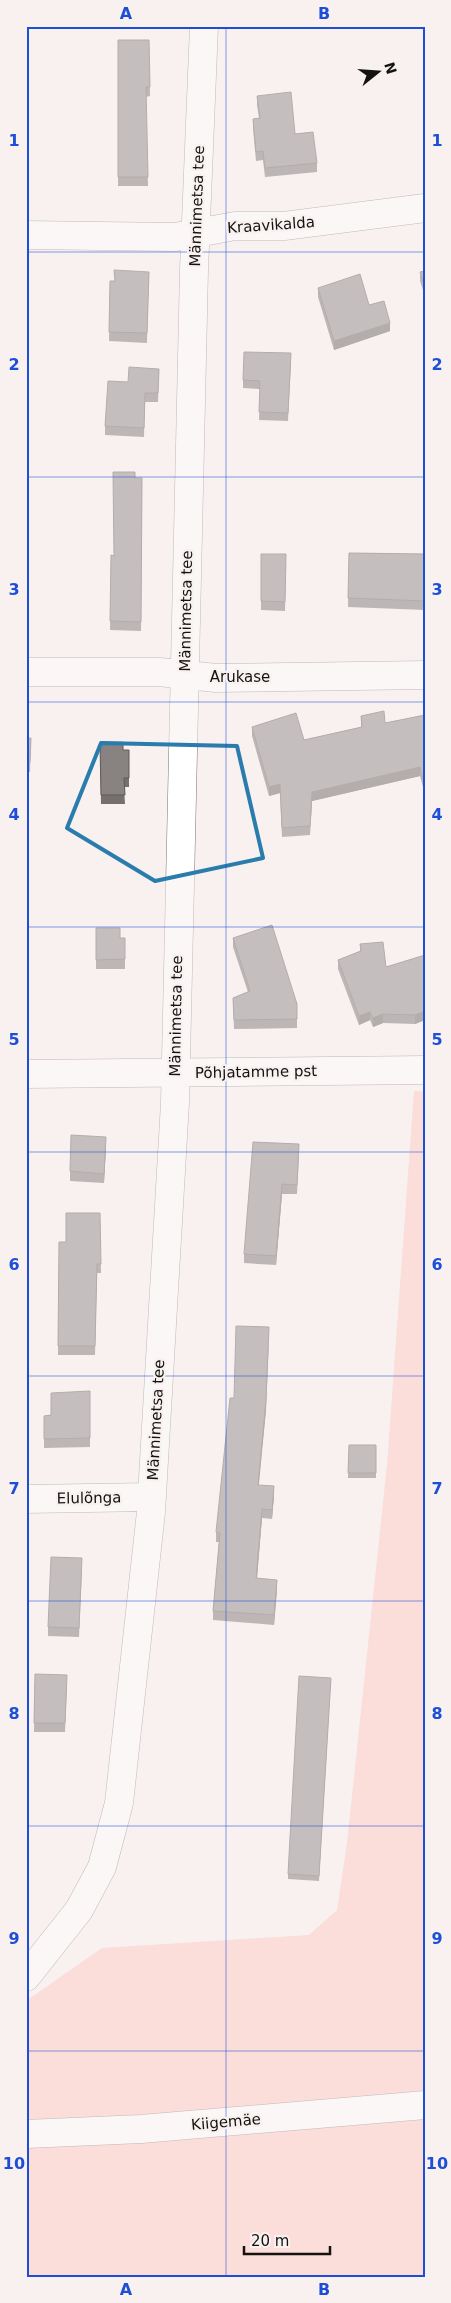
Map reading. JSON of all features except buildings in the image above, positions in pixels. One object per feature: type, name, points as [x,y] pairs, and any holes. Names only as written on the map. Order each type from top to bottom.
[{"type":"street","name":"Männimetsa tee","points":[[26,1977],[79,1910],[102,1867],[118,1803],[152,1497],[175,1072],[196,233],[204,26]]},
{"type":"street","name":"Kraavikalda","points":[[26,235],[175,237],[235,226],[284,226],[425,208]]},
{"type":"street","name":"Arukase","points":[[26,672],[159,672],[216,678],[425,675]]},
{"type":"street","name":"Põhjatamme pst","points":[[26,1074],[425,1070]]},
{"type":"street","name":"Elulõnga","points":[[26,1498],[152,1497]]},
{"type":"street","name":"Kiigemäe","points":[[26,2134],[142,2129],[425,2105]]},
{"type":"highlighted area","points":[[101,743],[237,746],[263,858],[155,881],[67,828]]},
{"type":"shaded area","points":[[414,1091],[425,1091],[425,2277],[26,2277],[26,2001],[102,1948],[309,1935],[337,1910],[347,1843],[387,1465]]}]
